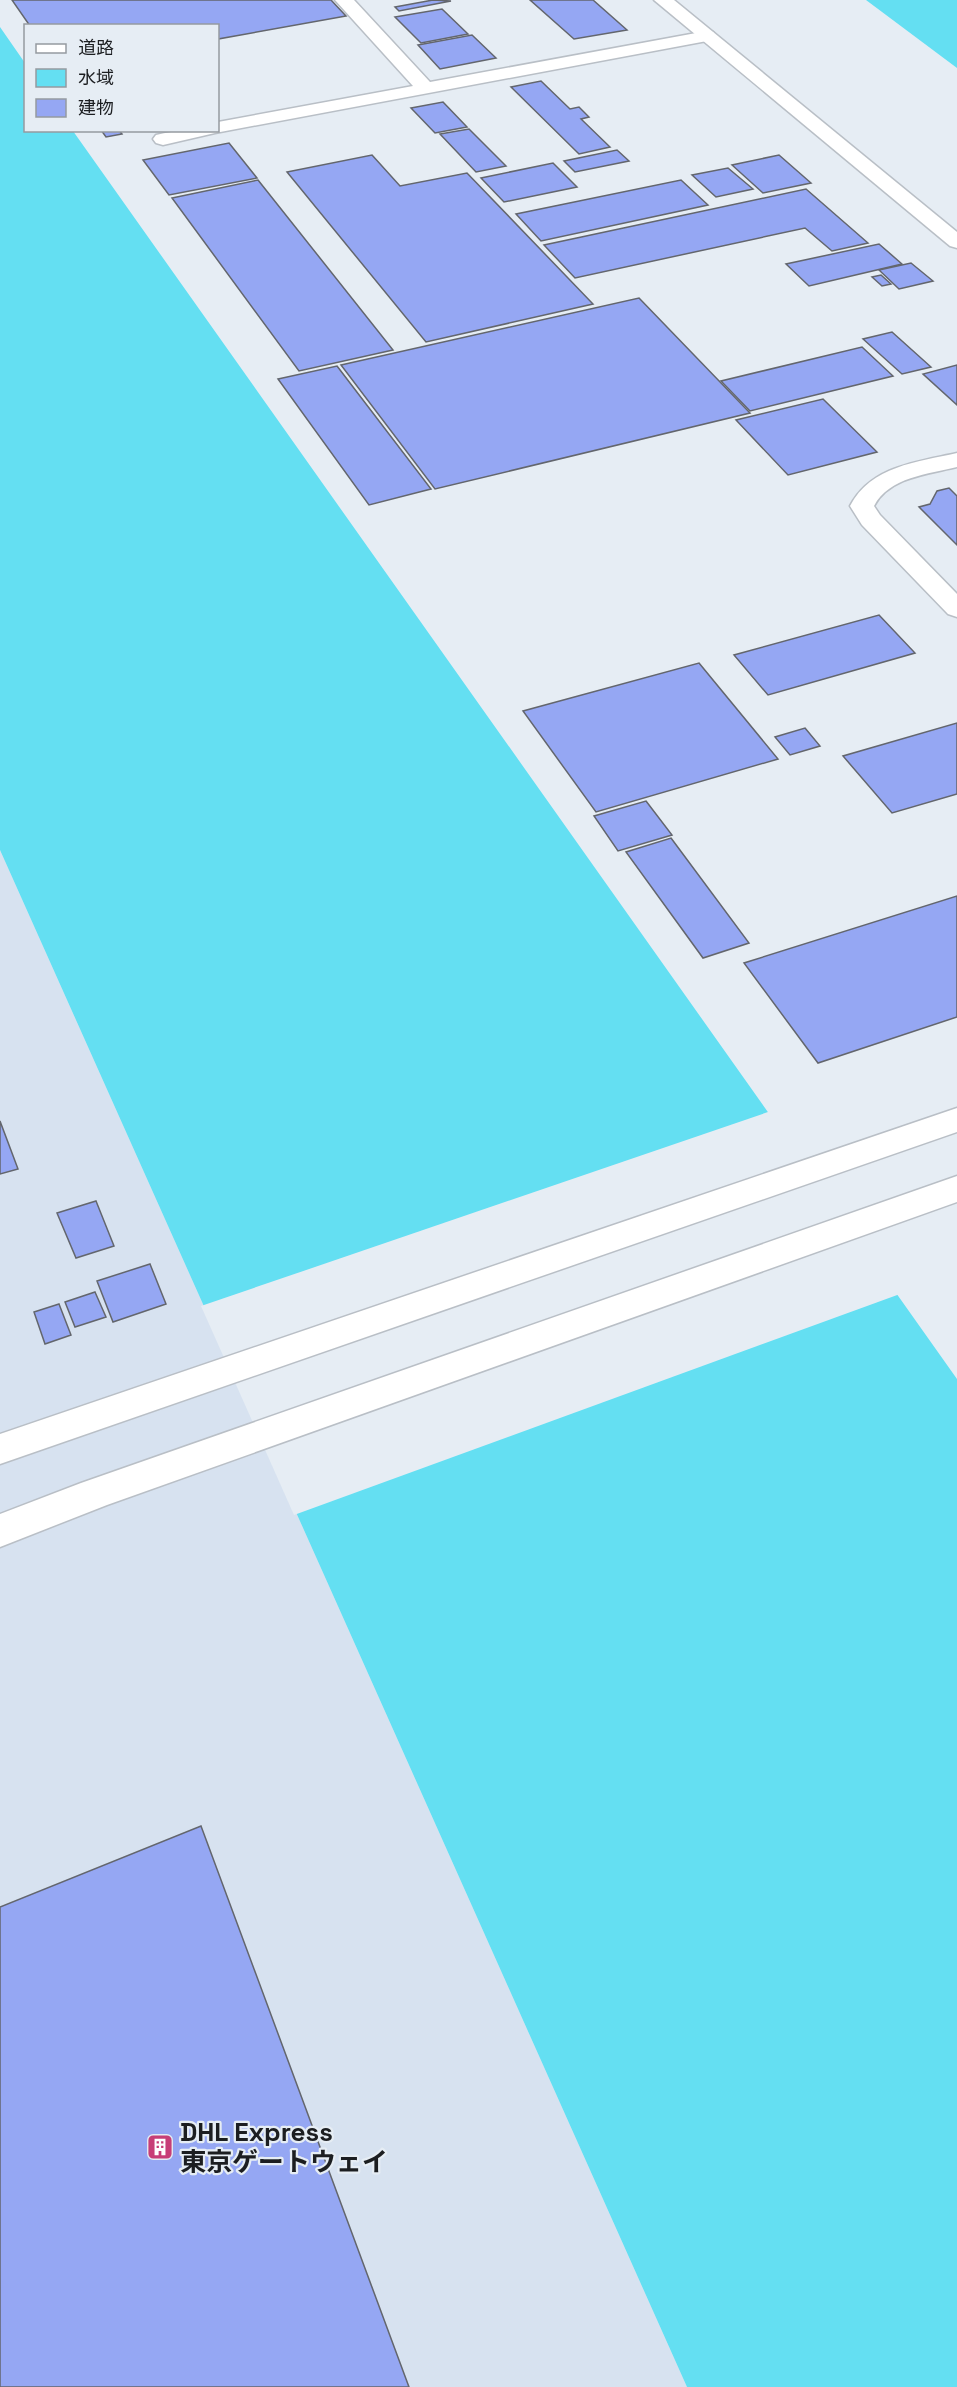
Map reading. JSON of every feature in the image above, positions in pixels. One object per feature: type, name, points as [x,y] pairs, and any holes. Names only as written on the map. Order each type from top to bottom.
[{"type":"street","points":[[344,0],[426,89]]},
{"type":"street","points":[[663,0],[957,242]]},
{"type":"street","points":[[219,129],[707,36]]},
{"type":"street","points":[[163,139],[197,132]]},
{"type":"street","points":[[957,460],[879,482],[864,497],[862,506],[871,520],[957,609]]},
{"type":"street","points":[[0,1449],[957,1120]]},
{"type":"street","points":[[0,1531],[94,1494],[957,1189]]},
{"type":"shaded area","points":[[0,850],[687,2387],[0,2387]]},
{"type":"water","points":[[866,0],[957,0],[957,68]]},
{"type":"water","points":[[0,27],[24,62],[24,132],[74,132],[957,1379],[957,2387],[687,2387],[0,850]]},
{"type":"pier","points":[[771,1111],[900,1294],[294,1515],[201,1306]]},
{"type":"building","points":[[12,0],[331,0],[346,16],[219,39],[219,24],[29,24]]},
{"type":"building","points":[[433,0],[451,1],[399,11],[395,7]]},
{"type":"building","points":[[530,0],[593,0],[627,30],[574,39]]},
{"type":"building","points":[[442,9],[468,34],[421,43],[395,17]]},
{"type":"building","points":[[472,35],[496,58],[440,69],[418,45]]},
{"type":"building","points":[[541,81],[570,109],[579,107],[589,117],[581,119],[610,147],[579,154],[511,87]]},
{"type":"building","points":[[443,102],[467,127],[435,133],[411,108]]},
{"type":"building","points":[[469,129],[506,166],[476,172],[440,134]]},
{"type":"building","points":[[102,132],[120,132],[122,134],[106,137]]},
{"type":"building","points":[[229,143],[257,178],[169,195],[143,160]]},
{"type":"building","points":[[617,150],[629,161],[575,172],[564,161]]},
{"type":"building","points":[[372,155],[400,186],[467,173],[593,304],[426,342],[287,172]]},
{"type":"building","points":[[779,155],[811,183],[763,193],[732,165]]},
{"type":"building","points":[[553,163],[577,187],[504,202],[481,178]]},
{"type":"building","points":[[728,168],[753,189],[716,197],[692,175]]},
{"type":"building","points":[[258,180],[393,350],[299,371],[172,198]]},
{"type":"building","points":[[681,180],[708,205],[541,241],[516,214]]},
{"type":"building","points":[[806,189],[868,243],[832,251],[805,228],[575,278],[544,245]]},
{"type":"building","points":[[879,244],[902,264],[809,286],[786,264]]},
{"type":"building","points":[[911,263],[933,281],[899,289],[879,270]]},
{"type":"building","points":[[881,275],[891,284],[882,286],[872,277]]},
{"type":"building","points":[[639,298],[750,413],[435,489],[341,365]]},
{"type":"building","points":[[892,332],[931,367],[902,374],[863,339]]},
{"type":"building","points":[[862,347],[893,376],[750,411],[721,381]]},
{"type":"building","points":[[957,365],[957,405],[923,374]]},
{"type":"building","points":[[337,366],[431,489],[369,505],[278,379]]},
{"type":"building","points":[[823,399],[877,452],[788,475],[736,420]]},
{"type":"building","points":[[949,488],[957,496],[957,545],[919,507],[930,504],[937,491]]},
{"type":"building","points":[[879,615],[915,653],[768,695],[734,655]]},
{"type":"building","points":[[699,663],[778,759],[596,812],[523,711]]},
{"type":"building","points":[[957,723],[957,794],[892,813],[843,756]]},
{"type":"building","points":[[805,728],[820,746],[790,755],[775,737]]},
{"type":"building","points":[[646,801],[672,835],[618,851],[594,816]]},
{"type":"building","points":[[671,838],[749,943],[703,958],[626,852]]},
{"type":"building","points":[[957,896],[957,1017],[818,1063],[744,963]]},
{"type":"building","points":[[0,1121],[18,1169],[0,1174]]},
{"type":"building","points":[[96,1201],[114,1246],[76,1258],[57,1213]]},
{"type":"building","points":[[150,1264],[166,1304],[113,1322],[97,1281]]},
{"type":"building","points":[[95,1292],[106,1317],[75,1327],[65,1302]]},
{"type":"building","points":[[59,1304],[71,1335],[45,1344],[34,1312]]},
{"type":"building","name":"DHL Express 東京ゲートウェイ","points":[[201,1826],[409,2387],[0,2387],[0,1907]]},
{"type":"place","name":"DHL Express 東京ゲートウェイ","points":[[160,2147]]}]
